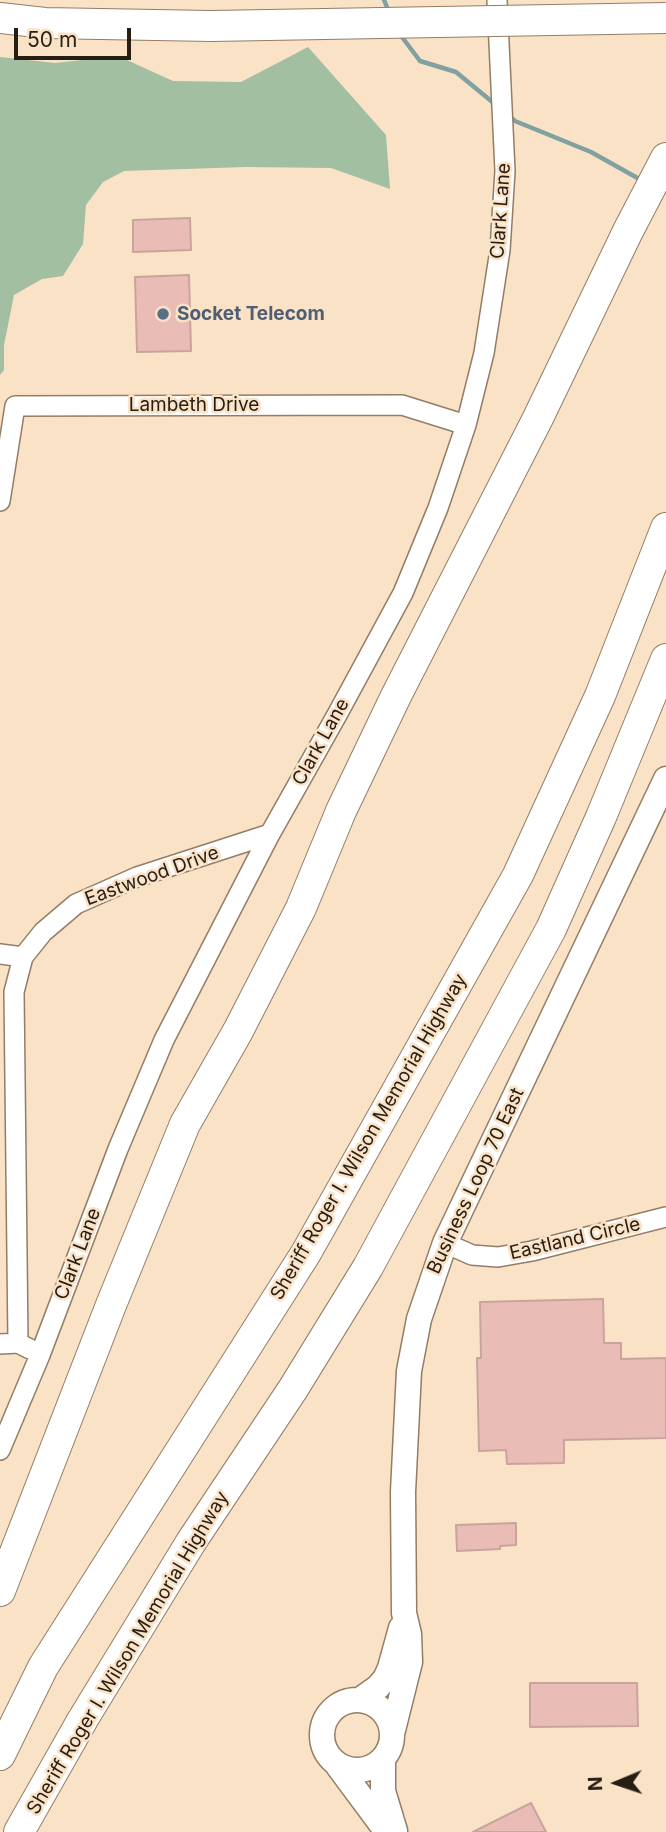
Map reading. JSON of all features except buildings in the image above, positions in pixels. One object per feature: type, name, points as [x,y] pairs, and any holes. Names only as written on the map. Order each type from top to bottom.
[{"type":"highway","points":[[0,18],[46,23],[211,26],[666,18]]},
{"type":"highway","points":[[0,1591],[111,1305],[185,1124],[237,1031],[300,908],[341,811],[396,696],[538,418],[666,158]]},
{"type":"highway","name":"Sheriff Roger I. Wilson Memorial Highway","points":[[0,1755],[43,1667],[306,1253],[518,876],[600,696],[666,528]]},
{"type":"highway","name":"Sheriff Roger I. Wilson Memorial Highway","points":[[19,1832],[191,1542],[293,1389],[368,1267],[551,929],[601,817],[666,659]]},
{"type":"main road","name":"Business Loop 70 East","points":[[393,1730],[410,1662],[409,1634],[404,1614],[403,1492],[409,1371],[419,1319],[444,1243],[666,779]]},
{"type":"main road","name":"Business Loop 70 East","points":[[361,1699],[379,1687],[385,1679],[404,1614]]},
{"type":"main road","points":[[338,1766],[354,1771],[369,1769],[383,1760],[391,1746],[393,1730],[387,1716],[376,1704],[361,1699],[345,1701],[332,1710],[323,1723],[321,1739],[327,1754],[387,1832]]},
{"type":"main road","points":[[383,1760],[383,1791],[395,1832]]},
{"type":"street","name":"Clark Lane","points":[[0,1450],[40,1354],[118,1149],[164,1040],[270,834],[403,593],[438,508],[466,425],[484,353],[500,250],[505,172],[497,0]]},
{"type":"street","name":"Lambeth Drive","points":[[0,501],[15,406],[402,405],[466,425]]},
{"type":"street","name":"Eastwood Drive","points":[[9,1344],[7,1045],[14,992],[23,957],[43,932],[76,904],[137,877],[270,834]]},
{"type":"street","points":[[0,954],[23,957]]},
{"type":"street","name":"Eastland Circle","points":[[444,1243],[472,1255],[498,1256],[532,1251],[666,1217]]},
{"type":"street","points":[[9,1344],[40,1354]]},
{"type":"green space","points":[[308,47],[386,135],[390,189],[331,168],[246,167],[124,171],[103,182],[86,205],[83,244],[63,276],[42,279],[14,295],[4,345],[4,370],[0,375],[0,57],[55,63],[118,56],[173,81],[241,82]]},
{"type":"waterway","points":[[384,0],[389,12]]},
{"type":"waterway","points":[[399,33],[420,61],[456,72],[496,105]]},
{"type":"waterway","points":[[508,115],[515,121],[591,152],[641,180]]},
{"type":"place","name":"Socket Telecom","points":[[163,314]]}]
